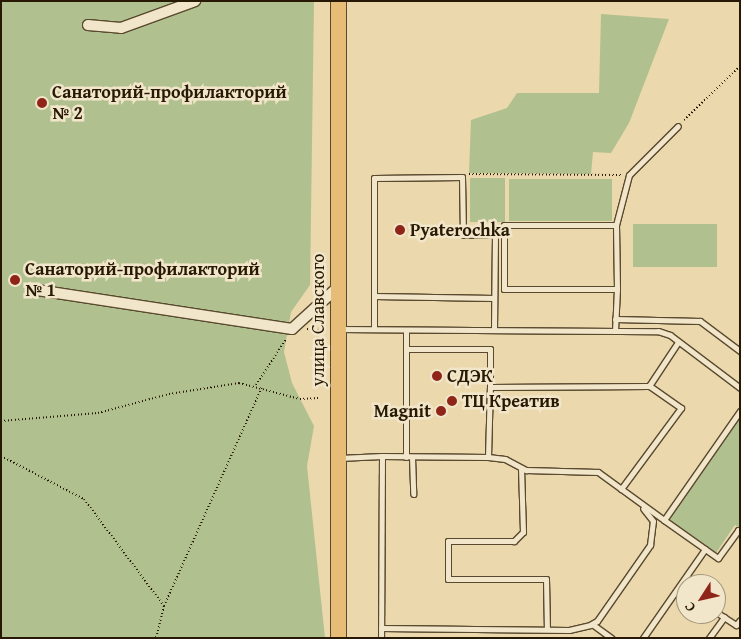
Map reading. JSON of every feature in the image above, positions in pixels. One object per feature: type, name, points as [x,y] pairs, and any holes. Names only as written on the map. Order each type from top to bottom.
[{"type":"main road","name":"улица Славского","points":[[338,1],[336,289],[338,638]]},
{"type":"street","points":[[88,25],[121,28],[195,1]]},
{"type":"street","points":[[37,290],[292,329],[336,289]]},
{"type":"lane","points":[[615,331],[617,289],[616,225],[629,175],[678,126]]},
{"type":"lane","points":[[374,329],[374,178],[462,177],[463,235],[495,234],[494,330]]},
{"type":"lane","points":[[616,225],[504,225],[504,289],[617,289]]},
{"type":"lane","points":[[374,296],[494,298]]},
{"type":"lane","points":[[615,319],[700,321],[740,351]]},
{"type":"lane","points":[[336,329],[658,331],[678,342],[740,388]]},
{"type":"lane","points":[[406,330],[406,457]]},
{"type":"lane","points":[[649,386],[678,342]]},
{"type":"lane","points":[[406,349],[490,349],[488,457]]},
{"type":"lane","points":[[490,387],[649,386],[681,408],[621,489]]},
{"type":"lane","points":[[664,520],[740,411]]},
{"type":"lane","points":[[381,638],[382,456]]},
{"type":"lane","points":[[336,458],[382,456],[488,457],[505,459],[521,468],[598,472],[718,558],[738,530],[740,531]]},
{"type":"lane","points":[[412,457],[412,494]]},
{"type":"lane","points":[[521,468],[523,532],[514,541],[448,541],[448,578],[546,579],[547,629]]},
{"type":"lane","points":[[381,628],[569,630],[592,624],[650,545],[653,521],[639,503]]},
{"type":"lane","points":[[688,574],[705,549]]},
{"type":"lane","points":[[643,638],[676,592]]},
{"type":"lane","points":[[726,618],[736,625],[740,620]]},
{"type":"lane","points":[[592,624],[611,638]]},
{"type":"lane","points":[[709,638],[719,624]]},
{"type":"path","points":[[678,126],[739,67]]},
{"type":"path","points":[[461,174],[629,175]]},
{"type":"path","points":[[256,385],[292,329],[319,330]]},
{"type":"path","points":[[1,421],[98,413],[169,394],[240,383],[256,385],[300,399],[319,398]]},
{"type":"path","points":[[156,638],[164,606],[262,387]]},
{"type":"path","points":[[1,456],[84,499],[164,606]]},
{"type":"green space","points":[[1,1],[314,1],[310,285],[291,312],[284,352],[292,383],[314,426],[307,466],[325,638],[1,638]]},
{"type":"green space","points":[[601,14],[669,19],[629,123],[611,153],[593,152],[591,174],[469,173],[471,120],[507,108],[517,93],[599,93]]},
{"type":"green space","points":[[470,178],[505,178],[505,222],[470,222]]},
{"type":"green space","points":[[509,179],[612,179],[612,221],[509,221]]},
{"type":"green space","points":[[633,224],[717,224],[717,267],[633,267]]},
{"type":"green space","points":[[740,416],[740,529],[735,525],[716,553],[668,519]]},
{"type":"place","name":"Санаторий-профилакторий № 2","points":[[42,103]]},
{"type":"place","name":"Pyaterochka","points":[[400,230]]},
{"type":"place","name":"Санаторий-профилакторий № 1","points":[[15,280]]},
{"type":"place","name":"СДЭК","points":[[437,376]]},
{"type":"place","name":"ТЦ Креатив","points":[[452,401]]},
{"type":"place","name":"Magnit","points":[[441,411]]}]
